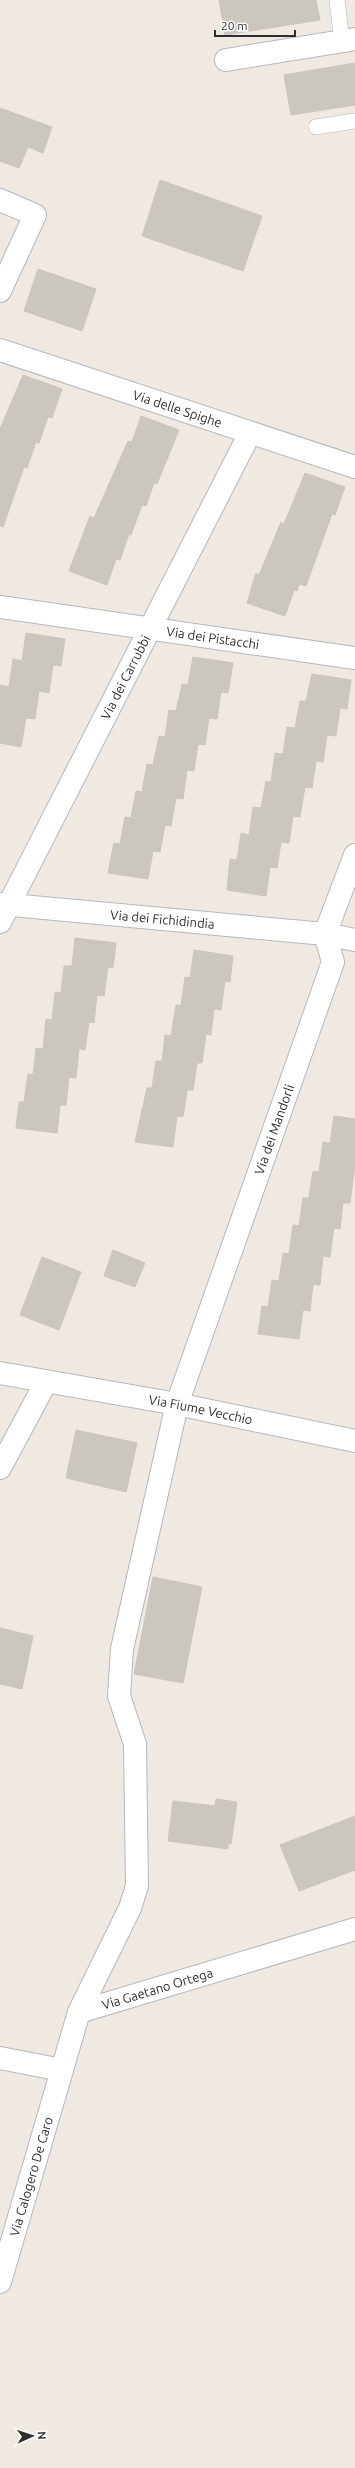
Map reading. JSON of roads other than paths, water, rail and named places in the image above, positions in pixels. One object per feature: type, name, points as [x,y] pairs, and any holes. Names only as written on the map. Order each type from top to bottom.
[{"type":"street","points":[[226,60],[349,40]]},
{"type":"street","points":[[0,200],[35,215],[0,291]]},
{"type":"street","name":"Via delle Spighe","points":[[0,350],[355,467]]},
{"type":"street","name":"Via dei Carrubbi","points":[[3,910],[250,433]]},
{"type":"street","name":"Via dei Pistacchi","points":[[0,607],[355,658]]},
{"type":"street","points":[[325,934],[355,855]]},
{"type":"street","name":"Via dei Fichidindia","points":[[3,910],[325,934],[355,940]]},
{"type":"street","name":"Via dei Mandorli","points":[[79,2012],[130,1908],[137,1886],[135,1744],[119,1696],[122,1649],[177,1404],[333,962],[325,934]]},
{"type":"street","name":"Via Fiume Vecchio","points":[[0,1373],[177,1404],[355,1441]]},
{"type":"street","points":[[0,1468],[46,1382]]},
{"type":"street","name":"Via Gaetano Ortega","points":[[79,2012],[355,1929]]},
{"type":"street","points":[[0,2058],[62,2070],[79,2012]]},
{"type":"street","name":"Via Calogero De Caro","points":[[0,2282],[62,2070]]},
{"type":"lane","points":[[337,0],[349,40]]},
{"type":"lane","points":[[316,127],[355,121]]}]
